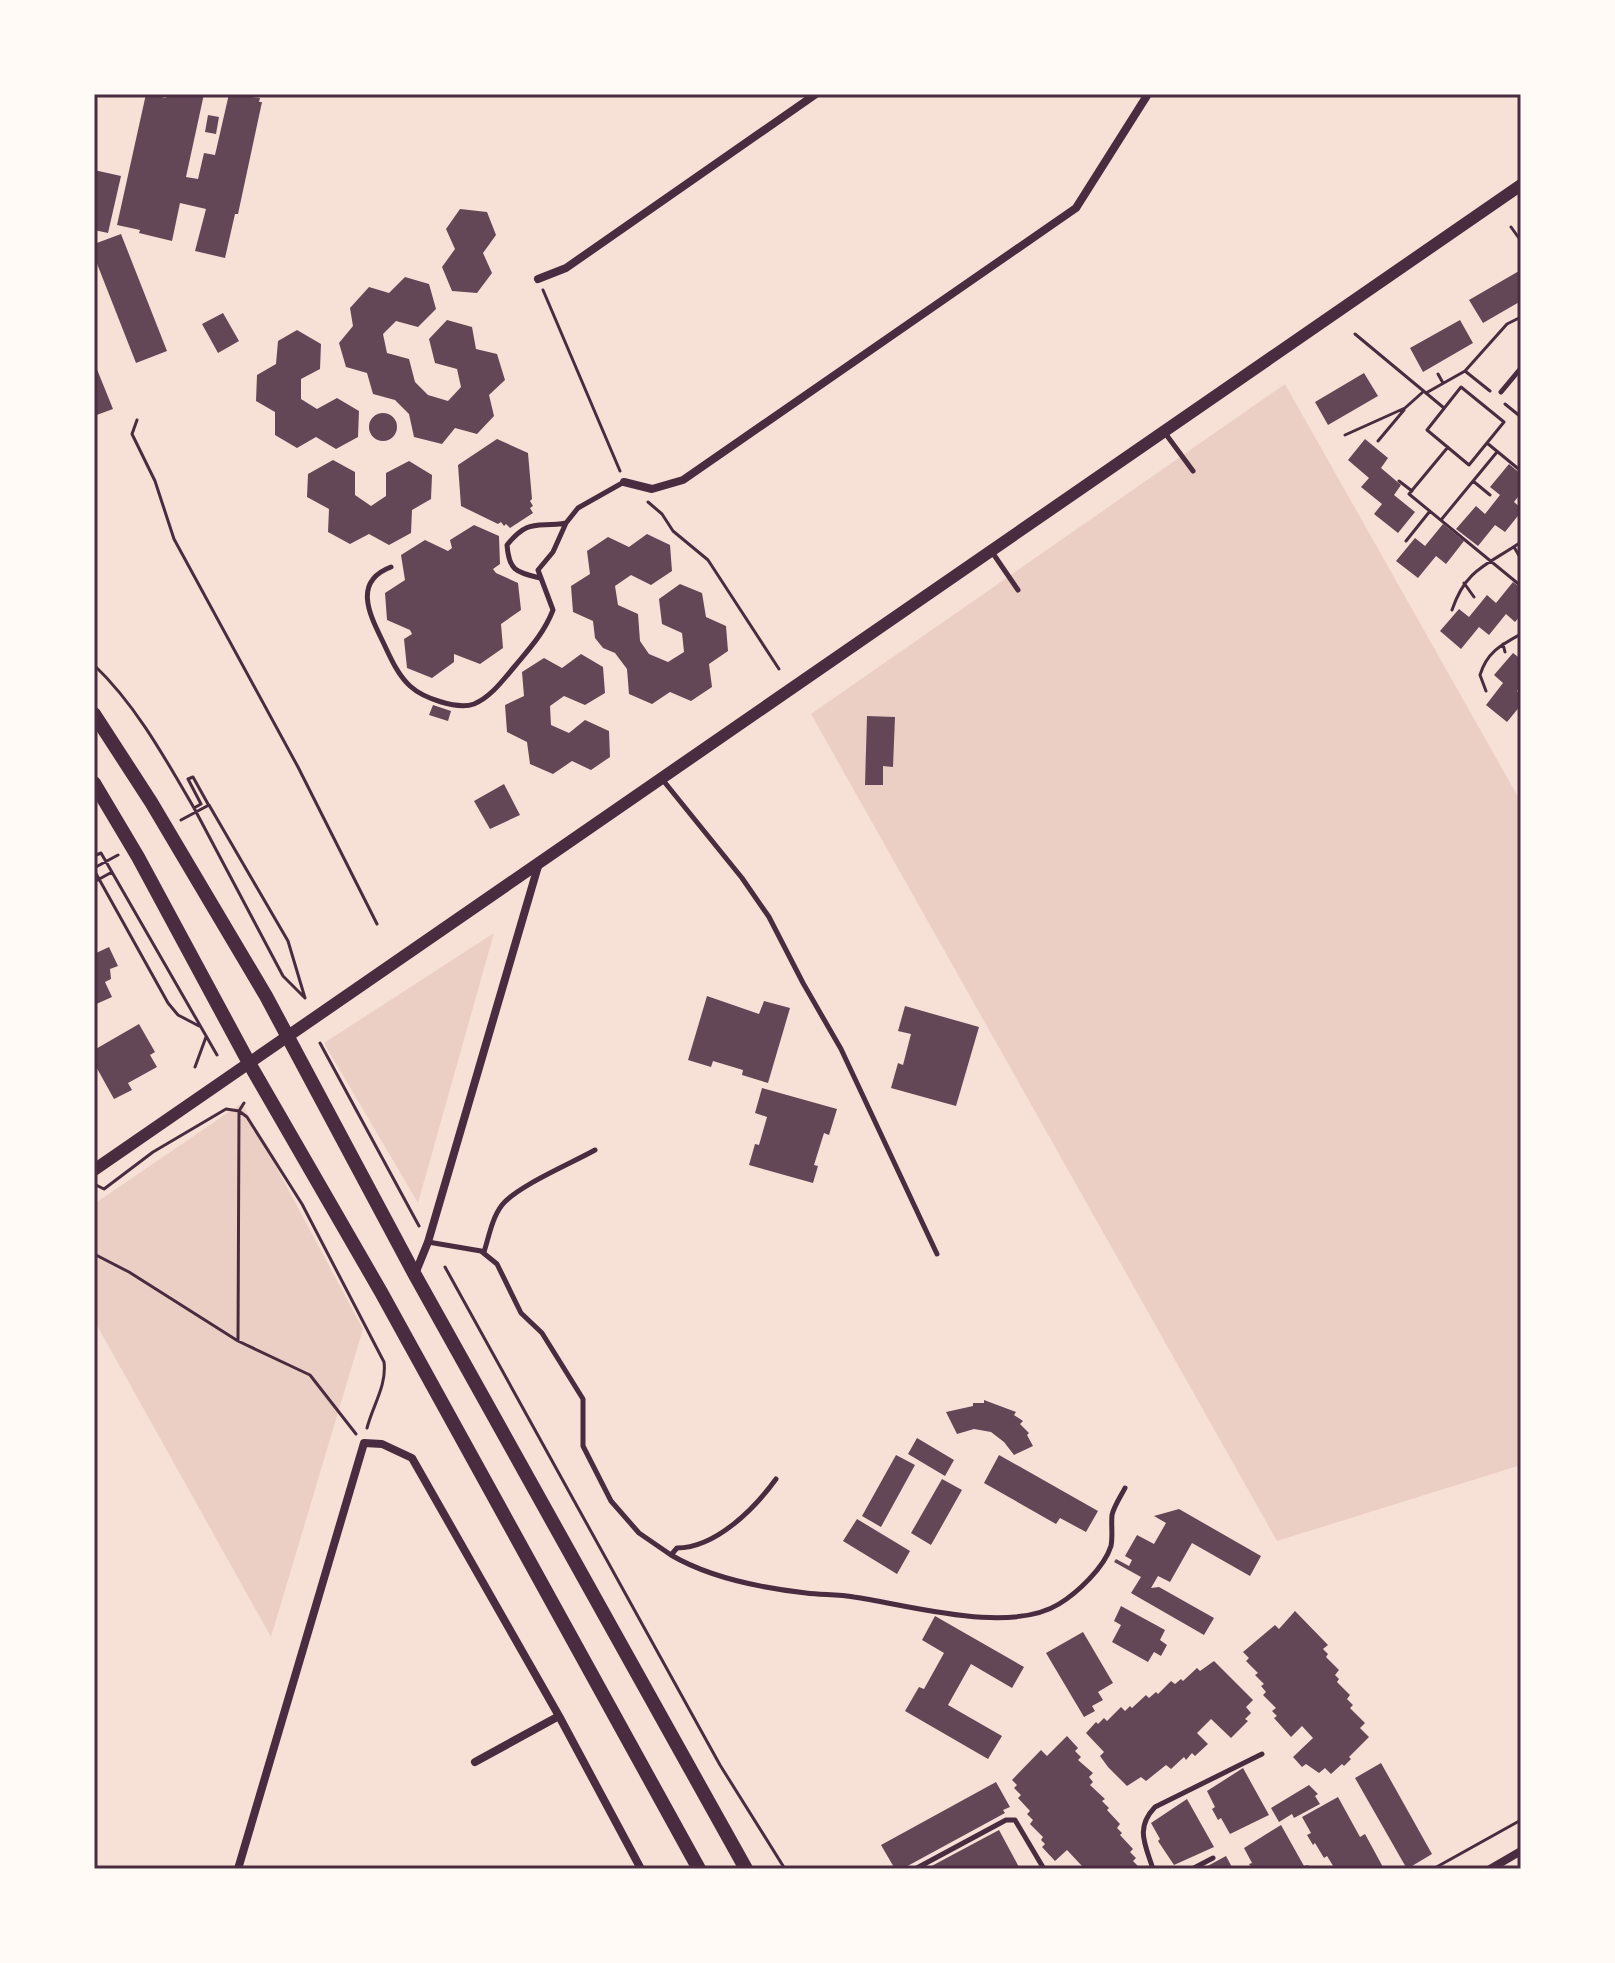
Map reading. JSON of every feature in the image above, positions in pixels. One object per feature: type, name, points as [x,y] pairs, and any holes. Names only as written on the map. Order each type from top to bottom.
[{"type":"main road","points":[[94,714],[151,802],[287,1035],[415,1275],[746,1869]]},
{"type":"main road","points":[[94,783],[138,857],[249,1063],[381,1292],[699,1869]]},
{"type":"street","points":[[538,279],[566,268],[816,94]]},
{"type":"street","points":[[624,482],[652,489],[683,480],[1076,208],[1148,94]]},
{"type":"street","points":[[94,1170],[1521,185]]},
{"type":"street","points":[[415,1275],[428,1242],[539,863]]},
{"type":"street","points":[[238,1869],[364,1443],[382,1444],[412,1458],[559,1716],[641,1869]]},
{"type":"street","points":[[475,1762],[559,1716]]},
{"type":"street","points":[[1490,1869],[1521,1851]]},
{"type":"lane","points":[[1501,392],[1521,368]]},
{"type":"lane","points":[[1164,432],[1193,471]]},
{"type":"lane","points":[[391,567],[379,571],[368,588],[367,600],[368,610],[393,662],[412,688],[429,697],[471,705],[487,696],[545,631],[553,610],[538,570],[553,552],[566,523],[578,508],[624,482]]},
{"type":"lane","points":[[540,578],[519,573],[508,562],[507,545],[519,531],[535,524],[551,526],[566,523]]},
{"type":"lane","points":[[991,551],[1018,590]]},
{"type":"lane","points":[[662,778],[769,917],[841,1049],[937,1254]]},
{"type":"lane","points":[[484,1252],[493,1221],[502,1204],[515,1192],[595,1150]]},
{"type":"lane","points":[[428,1242],[484,1252],[497,1264],[521,1313],[542,1333],[583,1399],[583,1446],[611,1501],[639,1533],[671,1555],[704,1571],[782,1590],[850,1596],[950,1614],[994,1618],[1017,1616],[1057,1606],[1098,1567],[1110,1546],[1112,1514],[1125,1488]]},
{"type":"lane","points":[[671,1555],[677,1548],[690,1548],[734,1523],[757,1505],[776,1479]]},
{"type":"lane","points":[[1153,1869],[1142,1833],[1145,1818],[1155,1807],[1262,1754]]},
{"type":"lane","points":[[915,1869],[1006,1820],[1015,1820],[1044,1869]]},
{"type":"lane","points":[[1192,1869],[1213,1858]]},
{"type":"path","points":[[1511,227],[1521,241]]},
{"type":"path","points":[[1345,435],[1405,408],[1425,392],[1470,366],[1507,324],[1521,317]]},
{"type":"path","points":[[1497,325],[1500,331]]},
{"type":"path","points":[[1355,334],[1444,408]]},
{"type":"path","points":[[1465,359],[1470,366]]},
{"type":"path","points":[[1438,374],[1443,383]]},
{"type":"path","points":[[1461,387],[1504,422],[1469,465],[1427,430],[1444,408],[1461,387]]},
{"type":"path","points":[[1378,441],[1405,408]]},
{"type":"path","points":[[137,420],[132,434],[155,481],[174,539],[298,767],[377,924]]},
{"type":"path","points":[[1487,443],[1521,471]]},
{"type":"path","points":[[1448,447],[1409,494],[1521,586]]},
{"type":"path","points":[[1441,520],[1497,452]]},
{"type":"path","points":[[1486,465],[1493,471]]},
{"type":"path","points":[[1399,481],[1412,491]]},
{"type":"path","points":[[1473,481],[1490,495]]},
{"type":"path","points":[[1452,507],[1458,513]]},
{"type":"path","points":[[1406,541],[1430,511]]},
{"type":"path","points":[[1452,610],[1459,589],[1472,573],[1521,542]]},
{"type":"path","points":[[1514,547],[1521,559]]},
{"type":"path","points":[[1464,583],[1474,597]]},
{"type":"path","points":[[1486,691],[1480,675],[1483,663],[1490,652],[1521,634]]},
{"type":"path","points":[[1503,644],[1505,652]]},
{"type":"path","points":[[94,665],[118,687],[161,751],[283,976],[305,998],[288,941]]},
{"type":"path","points":[[194,808],[201,804],[188,779],[193,777],[209,805]]},
{"type":"path","points":[[94,856],[101,853],[217,1055]]},
{"type":"path","points":[[94,870],[168,1003],[178,1015],[202,1028]]},
{"type":"path","points":[[94,882],[112,872]]},
{"type":"path","points":[[195,1067],[206,1037]]},
{"type":"path","points":[[320,1043],[428,1242]]},
{"type":"path","points":[[238,1341],[239,1111],[244,1103]]},
{"type":"path","points":[[104,1189],[153,1152],[226,1109],[239,1111],[247,1117],[302,1204],[384,1362],[386,1378],[372,1408],[364,1443]]},
{"type":"path","points":[[94,1254],[129,1272],[238,1341],[310,1375],[364,1443]]},
{"type":"path","points":[[445,1267],[720,1765],[785,1869]]},
{"type":"path","points":[[1433,1869],[1521,1820]]},
{"type":"shaded area","points":[[1285,384],[1521,802],[1521,1465],[1277,1541],[811,714]]},
{"type":"shaded area","points":[[494,933],[418,1203],[324,1043]]},
{"type":"shaded area","points":[[242,1103],[363,1329],[271,1637],[94,1320],[94,1204]]},
{"type":"building","points":[[146,94],[166,98],[167,94],[204,94],[186,177],[198,179],[204,153],[215,155],[229,94],[260,98],[259,102],[262,102],[238,214],[235,214],[225,258],[195,251],[206,209],[180,203],[172,241],[117,225]]},
{"type":"building","points":[[208,115],[219,117],[216,134],[205,132]]},
{"type":"building","points":[[94,170],[121,176],[108,233],[94,230]]},
{"type":"building","points":[[460,209],[487,212],[496,235],[483,253],[492,273],[477,293],[452,291],[442,267],[455,249],[446,229]]},
{"type":"building","points":[[121,234],[167,351],[136,363],[94,256],[94,244]]},
{"type":"building","points":[[1519,271],[1521,301],[1483,323],[1469,300]]},
{"type":"building","points":[[405,277],[429,284],[436,309],[418,327],[396,321],[383,334],[387,353],[409,359],[415,382],[428,395],[448,401],[461,387],[457,369],[435,363],[429,339],[447,320],[472,327],[476,349],[497,354],[505,380],[489,395],[494,416],[477,434],[455,428],[442,444],[414,437],[409,414],[395,400],[373,394],[367,373],[346,367],[339,343],[353,326],[350,308],[369,287],[389,293]]},
{"type":"building","points":[[223,313],[239,341],[218,353],[202,324]]},
{"type":"building","points":[[1460,320],[1473,343],[1423,372],[1410,348]]},
{"type":"building","points":[[297,330],[321,344],[320,369],[301,379],[301,399],[317,409],[337,398],[359,411],[358,437],[336,449],[316,437],[297,448],[275,435],[275,412],[256,401],[257,375],[276,364],[278,341]]},
{"type":"building","points":[[94,362],[113,409],[94,416]]},
{"type":"building","points":[[1364,373],[1378,396],[1328,425],[1315,402]]},
{"type":"building","points":[[383,413],[393,417],[397,427],[393,437],[383,441],[373,437],[369,427],[373,417]]},
{"type":"building","points":[[497,439],[528,453],[530,501],[533,506],[530,508],[533,513],[510,528],[461,506],[458,465]]},
{"type":"building","points":[[1365,439],[1388,458],[1381,468],[1401,485],[1394,495],[1415,512],[1398,533],[1374,514],[1382,504],[1361,487],[1369,478],[1348,460]]},
{"type":"building","points":[[333,460],[355,472],[355,495],[371,506],[386,496],[386,473],[409,461],[432,475],[431,499],[412,510],[411,533],[389,545],[369,534],[350,544],[328,532],[329,509],[307,497],[308,474]]},
{"type":"building","points":[[1509,464],[1521,474],[1521,493],[1514,502],[1521,512],[1505,532],[1495,525],[1478,546],[1456,529],[1476,506],[1485,514],[1500,495],[1490,487]]},
{"type":"building","points":[[1443,524],[1464,541],[1446,564],[1436,556],[1418,578],[1396,561],[1415,538],[1425,546]]},
{"type":"building","points":[[474,525],[499,536],[500,564],[493,569],[518,583],[521,610],[501,624],[503,648],[480,664],[454,654],[454,662],[432,678],[407,668],[404,639],[412,634],[410,630],[387,620],[385,593],[405,580],[401,555],[425,540],[448,551],[452,548],[450,540]]},
{"type":"building","points":[[647,534],[670,545],[672,571],[651,585],[631,575],[615,586],[618,605],[638,614],[640,641],[649,654],[668,662],[684,652],[682,633],[662,624],[659,599],[680,584],[702,593],[706,617],[726,626],[728,651],[709,664],[712,687],[691,701],[670,692],[652,704],[629,694],[627,669],[615,653],[603,648],[595,638],[593,621],[573,612],[571,586],[590,574],[587,551],[608,537],[629,547]]},
{"type":"building","points":[[1513,582],[1521,588],[1521,615],[1515,622],[1506,614],[1489,635],[1479,627],[1461,649],[1440,631],[1459,609],[1469,617],[1487,595],[1496,603]]},
{"type":"building","points":[[1513,653],[1521,659],[1521,686],[1517,691],[1521,695],[1521,705],[1507,722],[1486,705],[1503,683],[1494,675]]},
{"type":"building","points":[[581,654],[603,667],[605,693],[585,705],[564,696],[550,706],[551,725],[569,733],[585,720],[609,731],[610,757],[591,770],[572,761],[553,774],[530,764],[527,742],[507,732],[505,705],[524,696],[522,672],[544,658],[562,668]]},
{"type":"building","points":[[433,705],[451,711],[448,721],[429,715]]},
{"type":"building","points":[[867,716],[895,717],[893,767],[883,766],[883,785],[865,785]]},
{"type":"building","points":[[504,784],[520,815],[490,829],[474,801]]},
{"type":"building","points":[[109,947],[118,966],[110,969],[111,979],[105,982],[112,997],[94,1005],[94,954]]},
{"type":"building","points":[[707,996],[759,1014],[764,1001],[790,1008],[768,1083],[742,1075],[743,1070],[713,1061],[711,1067],[688,1060]]},
{"type":"building","points":[[905,1006],[979,1027],[956,1106],[891,1088],[898,1063],[903,1065],[911,1034],[898,1031]]},
{"type":"building","points":[[139,1024],[155,1052],[150,1055],[157,1067],[128,1083],[132,1090],[114,1099],[94,1063],[94,1050]]},
{"type":"building","points":[[762,1088],[837,1109],[829,1135],[824,1133],[814,1165],[818,1166],[813,1183],[749,1165],[767,1117],[755,1113]]},
{"type":"building","points":[[984,1400],[1016,1412],[1014,1415],[1023,1421],[1020,1424],[1029,1433],[1027,1435],[1033,1446],[1014,1455],[991,1432],[974,1429],[957,1434],[946,1412],[973,1406],[973,1403],[984,1403]]},
{"type":"building","points":[[917,1438],[954,1460],[945,1476],[908,1454]]},
{"type":"building","points":[[896,1455],[915,1465],[881,1527],[862,1516]]},
{"type":"building","points":[[999,1455],[1098,1511],[1086,1532],[1060,1518],[1056,1524],[984,1483]]},
{"type":"building","points":[[942,1479],[962,1490],[931,1545],[911,1533]]},
{"type":"building","points":[[1179,1509],[1261,1556],[1250,1576],[1192,1543],[1170,1582],[1158,1576],[1151,1588],[1159,1587],[1214,1618],[1204,1635],[1131,1593],[1141,1577],[1114,1562],[1116,1559],[1129,1566],[1132,1560],[1125,1556],[1137,1535],[1154,1544],[1166,1523],[1154,1516]]},
{"type":"building","points":[[857,1519],[910,1551],[897,1574],[843,1541]]},
{"type":"building","points":[[1121,1606],[1165,1630],[1160,1640],[1167,1645],[1161,1656],[1154,1652],[1148,1662],[1112,1642],[1121,1625],[1114,1621]]},
{"type":"building","points":[[1295,1611],[1328,1645],[1323,1649],[1328,1654],[1326,1657],[1339,1670],[1335,1675],[1339,1679],[1337,1682],[1350,1695],[1347,1699],[1353,1705],[1350,1708],[1365,1723],[1360,1728],[1369,1737],[1344,1766],[1342,1764],[1331,1774],[1325,1768],[1319,1773],[1306,1764],[1302,1767],[1293,1757],[1313,1738],[1302,1726],[1291,1737],[1274,1718],[1277,1716],[1272,1711],[1276,1708],[1263,1695],[1266,1692],[1261,1686],[1264,1684],[1255,1675],[1258,1673],[1246,1661],[1249,1658],[1243,1652],[1275,1625],[1279,1629]]},
{"type":"building","points":[[935,1616],[1024,1667],[1012,1688],[971,1664],[948,1705],[1002,1736],[988,1759],[905,1711],[919,1687],[924,1689],[944,1653],[922,1640]]},
{"type":"building","points":[[1083,1632],[1113,1683],[1098,1692],[1103,1700],[1092,1706],[1095,1711],[1084,1717],[1046,1653]]},
{"type":"building","points":[[1214,1661],[1253,1700],[1246,1707],[1251,1713],[1245,1719],[1248,1721],[1231,1738],[1211,1719],[1197,1733],[1208,1744],[1195,1756],[1192,1753],[1171,1769],[1166,1765],[1146,1781],[1141,1777],[1127,1786],[1108,1767],[1100,1756],[1104,1752],[1086,1733],[1096,1722],[1098,1724],[1104,1718],[1107,1721],[1121,1707],[1125,1711],[1130,1706],[1132,1708],[1146,1695],[1149,1698],[1156,1692],[1158,1694],[1171,1681],[1175,1684],[1181,1679],[1183,1681],[1197,1668],[1200,1671]]},
{"type":"building","points":[[1067,1736],[1078,1748],[1075,1751],[1081,1757],[1078,1760],[1093,1773],[1089,1777],[1093,1782],[1090,1785],[1105,1799],[1102,1801],[1109,1808],[1107,1810],[1120,1824],[1117,1828],[1122,1833],[1120,1835],[1133,1849],[1130,1852],[1136,1858],[1133,1861],[1139,1867],[1136,1869],[1079,1869],[1082,1866],[1067,1850],[1055,1861],[1042,1847],[1045,1844],[1041,1840],[1043,1837],[1030,1824],[1033,1820],[1027,1814],[1030,1811],[1018,1798],[1021,1795],[1014,1788],[1017,1785],[1012,1780],[1041,1750],[1047,1756]]},
{"type":"building","points":[[1381,1763],[1432,1854],[1407,1869],[1355,1778]]},
{"type":"building","points":[[1243,1768],[1269,1815],[1230,1834],[1212,1809],[1215,1807],[1207,1791]]},
{"type":"building","points":[[996,1782],[1010,1807],[1003,1810],[1005,1813],[902,1869],[895,1869],[881,1845]]},
{"type":"building","points":[[1309,1785],[1318,1794],[1315,1796],[1320,1804],[1279,1822],[1271,1808]]},
{"type":"building","points":[[1338,1797],[1360,1837],[1365,1834],[1384,1869],[1335,1869],[1327,1856],[1324,1858],[1315,1843],[1313,1845],[1307,1835],[1311,1833],[1302,1817]]},
{"type":"building","points":[[1187,1799],[1214,1847],[1174,1865],[1158,1841],[1160,1839],[1151,1823]]},
{"type":"building","points":[[1281,1825],[1304,1866],[1308,1865],[1311,1869],[1252,1869],[1244,1848]]},
{"type":"building","points":[[999,1830],[1020,1869],[926,1869]]},
{"type":"building","points":[[1226,1856],[1233,1869],[1202,1869]]}]
